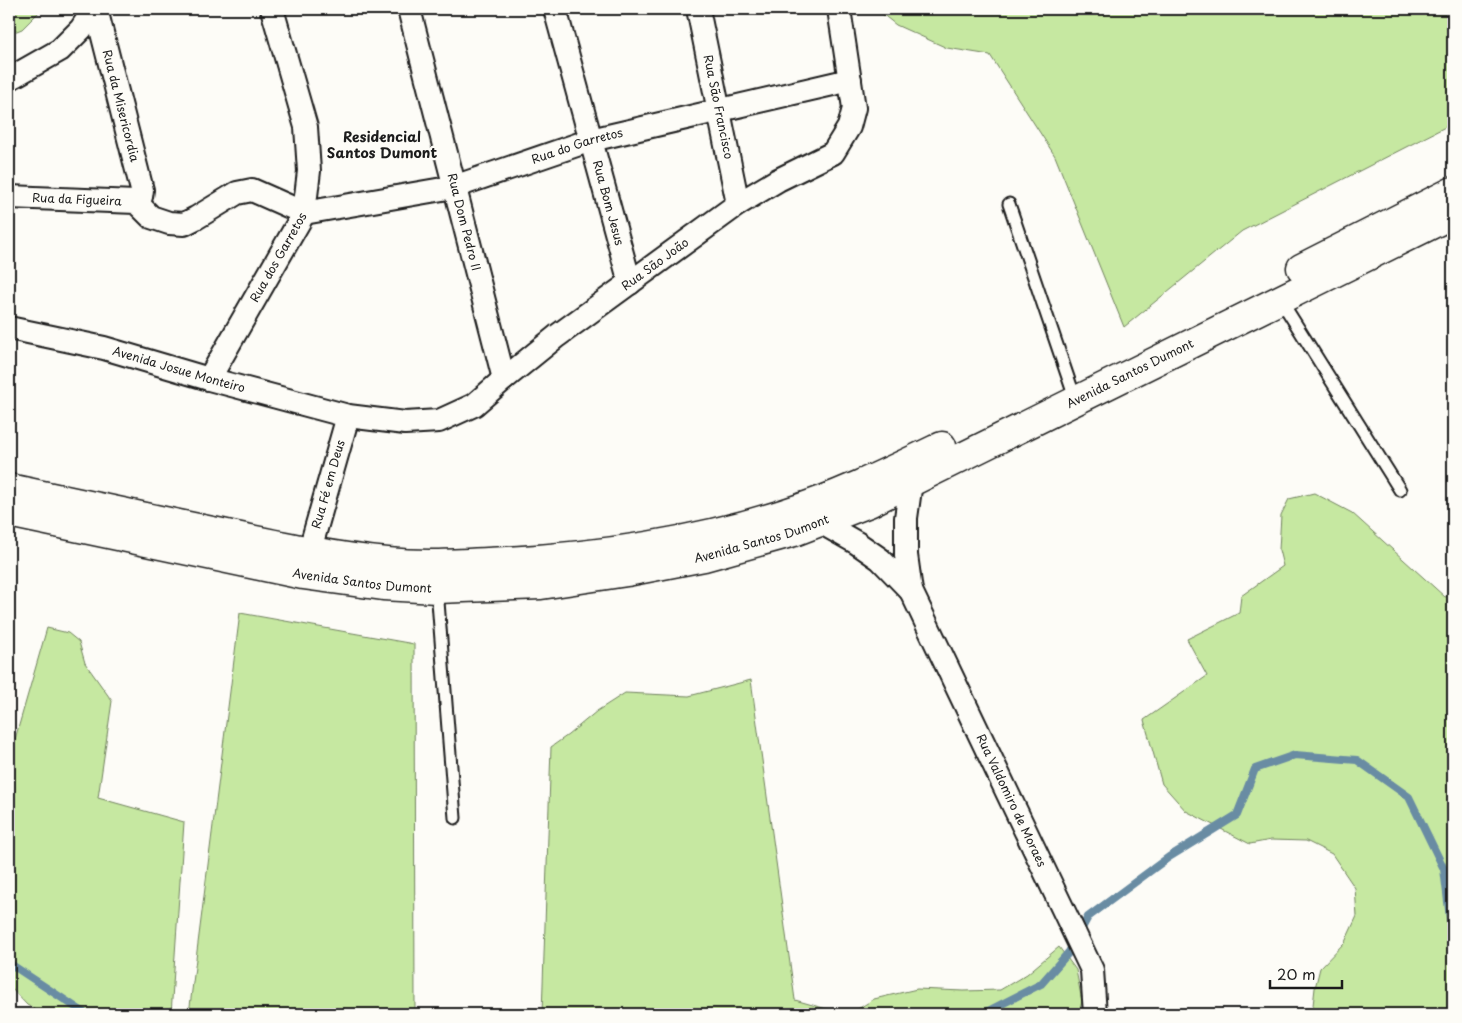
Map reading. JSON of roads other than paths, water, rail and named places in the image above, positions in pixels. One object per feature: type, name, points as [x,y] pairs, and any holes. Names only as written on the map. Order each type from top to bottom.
[{"type":"main road","name":"Avenida Santos Dumont","points":[[1073,393],[1453,191]]},
{"type":"main road","name":"Avenida Santos Dumont","points":[[9,513],[306,564],[389,562],[430,564],[544,559],[613,551],[705,535],[782,514],[817,512],[869,503],[907,473],[1073,393],[1280,299],[1453,214]]},
{"type":"main road","name":"Avenida Santos Dumont","points":[[9,488],[306,564],[383,586],[438,589],[541,585],[627,572],[704,556],[794,532],[817,512]]},
{"type":"street","points":[[9,79],[60,50],[81,29],[95,9]]},
{"type":"street","name":"Rua da Misericordia","points":[[95,9],[142,190],[141,197],[136,202]]},
{"type":"street","name":"Rua dos Garretos","points":[[209,379],[304,213],[309,171],[306,127],[272,9]]},
{"type":"street","name":"Rua Dom Pedro II","points":[[408,9],[504,379]]},
{"type":"street","name":"Rua Bom Jesus","points":[[555,9],[630,283]]},
{"type":"street","name":"Rua São Francisco","points":[[698,9],[738,204]]},
{"type":"street","name":"Rua São João","points":[[348,416],[405,423],[439,420],[474,405],[556,336],[738,204],[778,180],[833,153],[849,127],[854,108],[839,9]]},
{"type":"street","name":"Rua do Garretos","points":[[304,213],[454,187],[591,140],[850,80]]},
{"type":"street","name":"Rua da Figueira","points":[[9,197],[136,202],[151,217],[169,223],[184,224],[237,193],[252,190],[304,213]]},
{"type":"street","name":"Avenida Josue Monteiro","points":[[9,328],[104,348],[209,379],[348,416]]},
{"type":"street","name":"Rua Fé em Deus","points":[[306,564],[348,416]]},
{"type":"street","name":"Rua Valdomiro de Moraes","points":[[907,473],[906,545],[911,591]]},
{"type":"street","name":"Rua Valdomiro de Moraes","points":[[817,512],[880,559],[911,591],[1092,970],[1095,1014]]},
{"type":"lane","points":[[1009,204],[1073,393]]},
{"type":"lane","points":[[1280,299],[1400,490]]},
{"type":"lane","points":[[438,589],[455,818]]},
{"type":"waterway","points":[[9,11],[14,9]]},
{"type":"waterway","points":[[985,1014],[1041,984],[1069,952],[1088,917],[1169,857],[1237,815],[1255,769],[1295,755],[1357,760],[1409,797],[1444,869],[1453,943]]},
{"type":"waterway","points":[[9,963],[86,1014]]},
{"type":"district","name":"Residencial Santos Dumont","points":[[382,146]]}]
